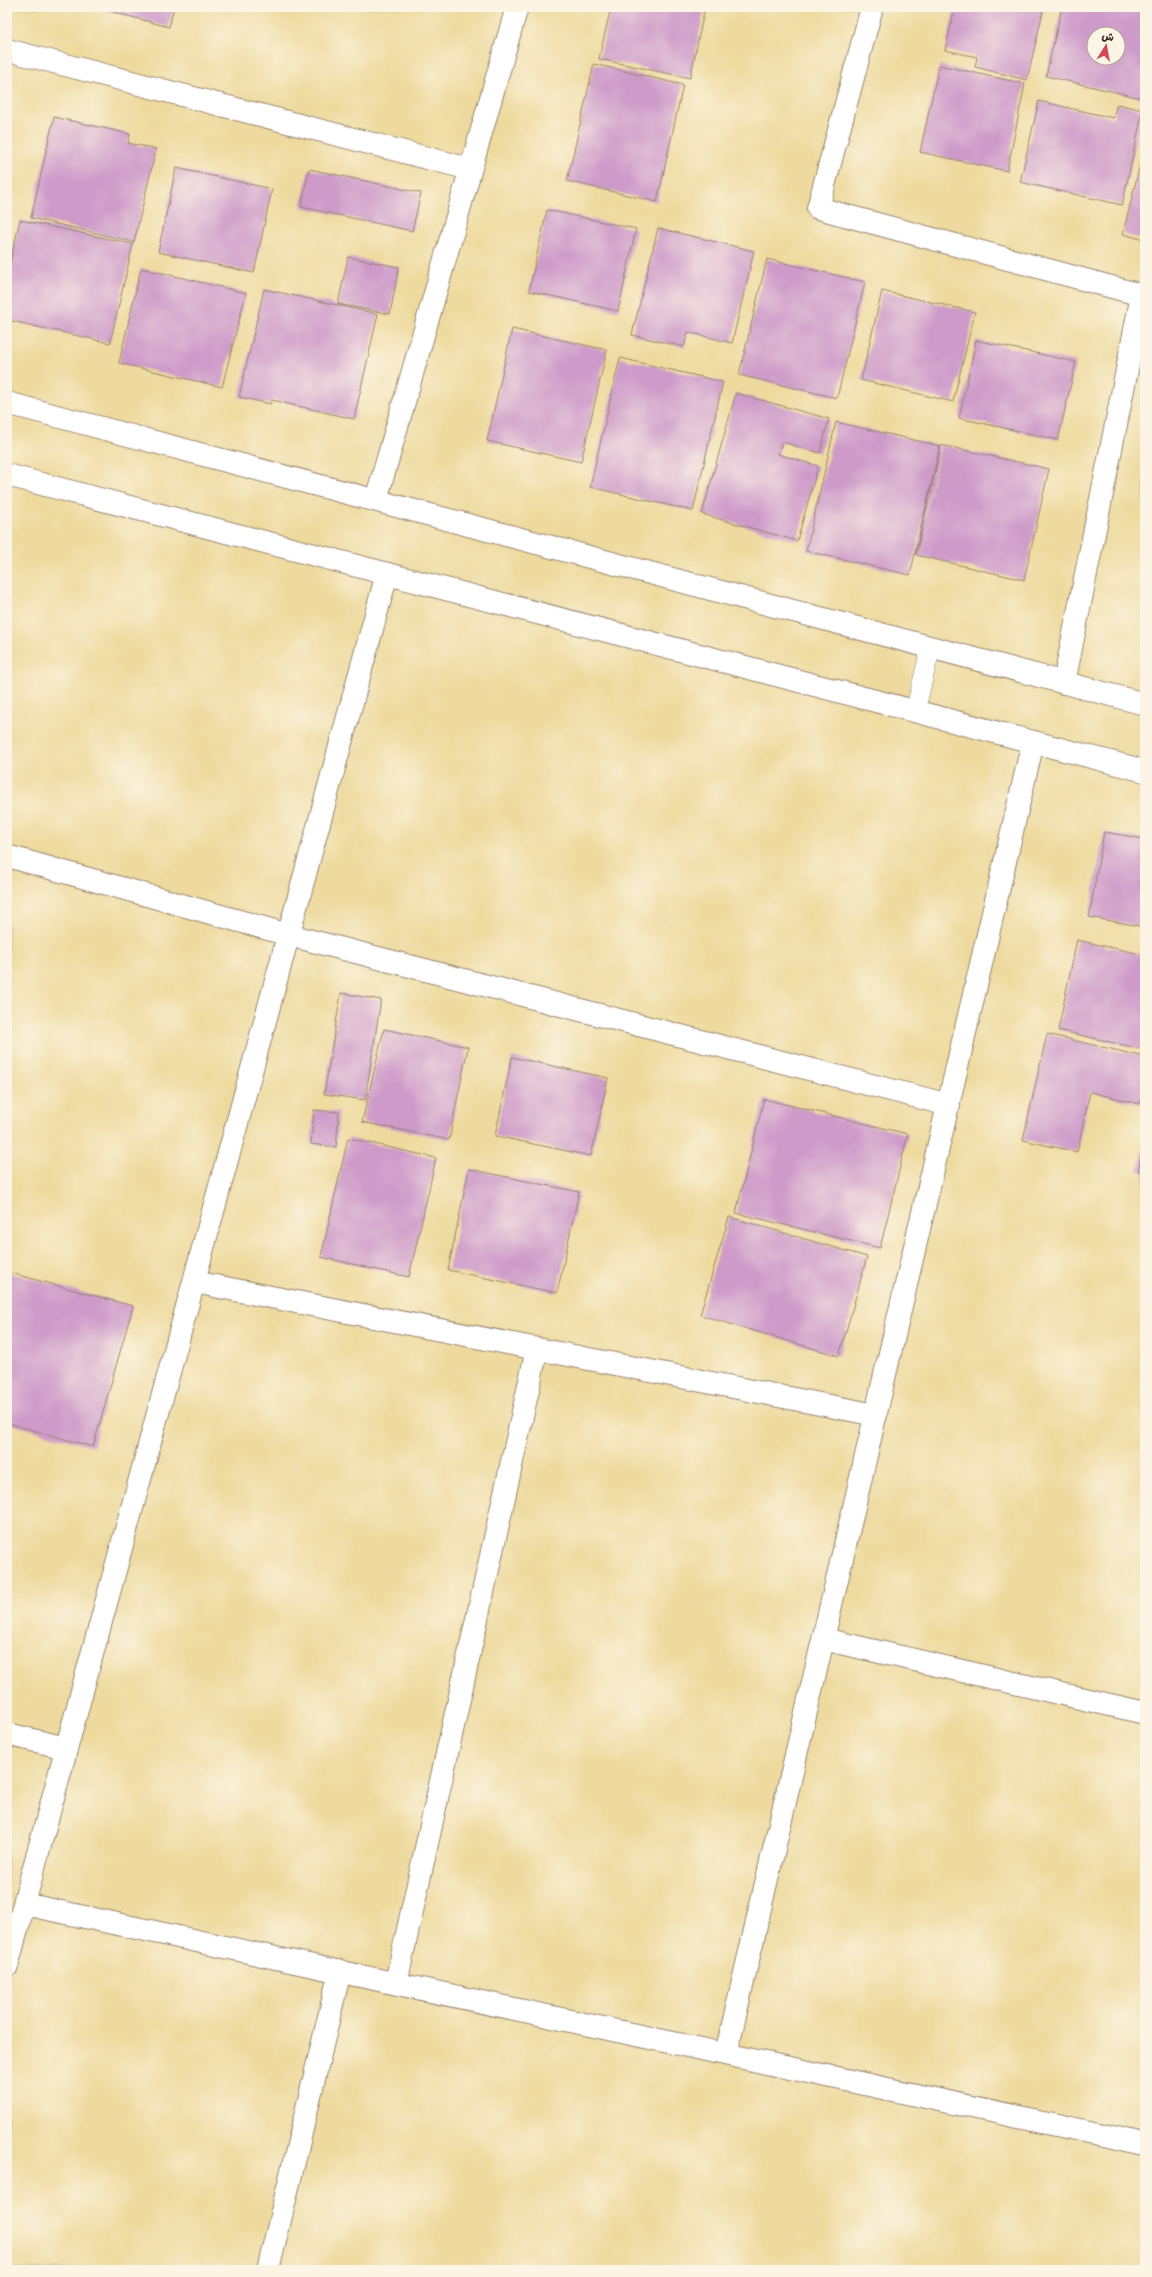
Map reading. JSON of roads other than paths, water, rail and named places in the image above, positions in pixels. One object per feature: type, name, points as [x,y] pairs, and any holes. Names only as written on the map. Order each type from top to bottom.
[{"type":"street","points":[[376,500],[517,7]]},
{"type":"street","points":[[872,7],[818,208],[1144,296],[1064,683]]},
{"type":"street","points":[[7,50],[470,169]]},
{"type":"street","points":[[7,403],[1145,704]]},
{"type":"street","points":[[7,475],[1145,771]]},
{"type":"street","points":[[7,1966],[387,574]]},
{"type":"street","points":[[726,2054],[1034,742]]},
{"type":"street","points":[[7,856],[289,935],[949,1105]]},
{"type":"street","points":[[194,1282],[876,1415]]},
{"type":"street","points":[[396,1983],[537,1349]]},
{"type":"street","points":[[823,1639],[1145,1713]]},
{"type":"street","points":[[7,1734],[66,1748]]},
{"type":"street","points":[[24,1904],[1145,2144]]},
{"type":"street","points":[[268,2270],[340,1971]]},
{"type":"lane","points":[[915,711],[931,647]]}]
